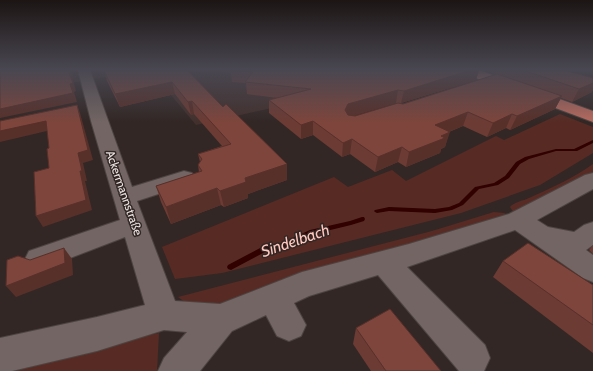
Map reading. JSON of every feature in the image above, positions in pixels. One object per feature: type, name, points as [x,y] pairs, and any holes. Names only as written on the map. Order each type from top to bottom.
[{"type":"main road","points":[[490,87],[593,117]]},
{"type":"street","name":"Ackermannstraße","points":[[90,87],[88,106],[99,121],[164,315]]},
{"type":"street","points":[[125,197],[193,175]]},
{"type":"street","points":[[177,371],[220,320],[302,285],[384,262],[529,227],[593,180]]},
{"type":"street","points":[[38,259],[134,224]]},
{"type":"street","points":[[529,227],[578,243],[593,232]]},
{"type":"street","points":[[529,227],[593,270]]},
{"type":"street","points":[[384,262],[472,358]]},
{"type":"street","points":[[273,297],[289,325]]},
{"type":"street","points":[[0,356],[97,334],[164,315],[220,320]]},
{"type":"shaded area","points":[[164,87],[331,87],[294,103],[196,125]]},
{"type":"shaded area","points":[[560,114],[593,127],[593,153],[540,185],[461,213],[222,273],[175,279],[162,247],[334,177],[348,187],[392,170],[406,181],[496,136],[504,140]]},
{"type":"shaded area","points":[[593,164],[593,173],[547,198],[514,213],[510,207],[578,174]]},
{"type":"shaded area","points":[[494,212],[509,215],[220,307],[185,302],[178,297],[432,231]]},
{"type":"shaded area","points":[[159,333],[157,371],[0,371]]},
{"type":"building","points":[[0,87],[71,87],[73,93],[0,109]]},
{"type":"building","points":[[112,87],[147,87],[115,94]]},
{"type":"building","points":[[176,87],[204,87],[223,107],[226,104],[287,164],[245,178],[246,182],[220,191],[217,188],[166,207],[156,186],[202,171],[198,165],[202,159],[198,154],[231,144],[192,101],[188,102]]},
{"type":"building","points":[[295,87],[416,87],[404,91],[398,90],[348,104],[345,110],[348,115],[355,116],[398,103],[403,104],[455,87],[536,87],[562,96],[517,116],[512,114],[493,123],[468,112],[435,125],[450,132],[441,136],[445,138],[409,152],[402,147],[378,157],[352,139],[343,143],[313,121],[301,125],[269,100],[311,89]]},
{"type":"building","points":[[77,105],[88,150],[78,153],[86,200],[36,216],[34,172],[49,168],[47,149],[49,148],[46,121],[0,131],[0,121]]},
{"type":"building","points":[[528,243],[593,285],[593,325],[503,261]]},
{"type":"building","points":[[64,248],[65,263],[6,286],[7,260],[18,256],[30,260]]},
{"type":"building","points":[[390,309],[441,371],[386,371],[356,328]]},
{"type":"waterway","name":"Sindelbach","points":[[377,211],[389,209],[435,211],[450,209],[461,204],[477,188],[496,184],[507,177],[518,163],[527,158],[556,150],[575,150],[593,141]]},
{"type":"waterway","name":"Sindelbach","points":[[231,267],[264,249],[278,248],[312,232],[362,219]]}]
